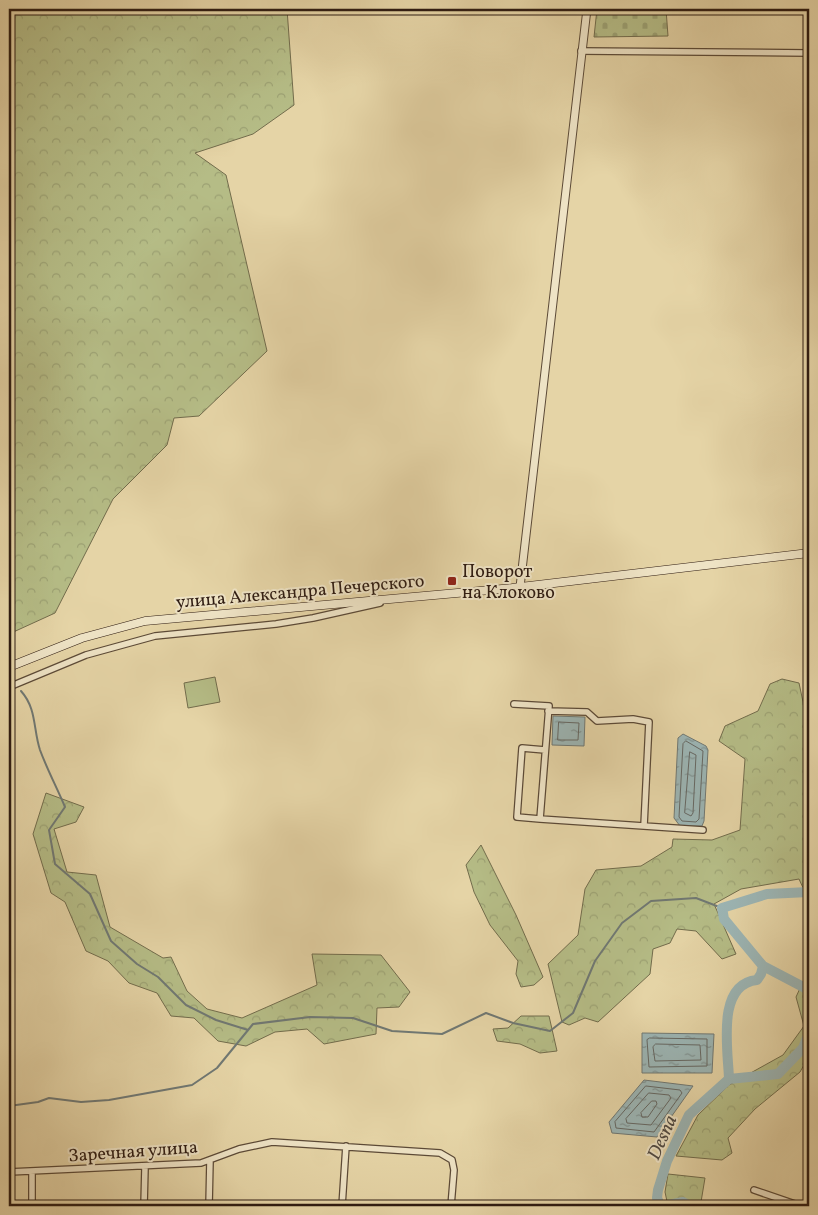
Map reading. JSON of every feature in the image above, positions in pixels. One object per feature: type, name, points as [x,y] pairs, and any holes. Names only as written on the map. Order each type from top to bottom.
[{"type":"main road","name":"улица Александра Печерского","points":[[9,667],[82,638],[145,621],[520,587],[809,553]]},
{"type":"street","points":[[520,587],[587,9]]},
{"type":"street","points":[[581,51],[809,53]]},
{"type":"street","points":[[9,687],[86,655],[155,636],[313,618],[403,597]]},
{"type":"street","points":[[514,704],[548,706],[540,819]]},
{"type":"street","points":[[548,711],[587,712],[597,721],[633,719],[649,722],[644,826]]},
{"type":"street","points":[[545,750],[522,748],[516,817],[703,830]]},
{"type":"street","name":"Заречная улица","points":[[9,1172],[201,1163],[239,1149],[272,1142],[440,1153],[452,1160],[454,1170],[451,1206]]},
{"type":"street","points":[[342,1206],[346,1146]]},
{"type":"street","points":[[209,1206],[210,1160]]},
{"type":"street","points":[[144,1167],[144,1206]]},
{"type":"street","points":[[32,1171],[32,1206]]},
{"type":"street","points":[[754,1190],[801,1206]]},
{"type":"green space","points":[[9,9],[287,9],[294,105],[253,134],[195,153],[226,175],[267,351],[199,416],[174,418],[167,445],[113,499],[55,613],[9,634]]},
{"type":"green space","points":[[597,9],[666,9],[668,36],[594,37]]},
{"type":"green space","points":[[215,677],[220,702],[188,708],[184,683]]},
{"type":"green space","points":[[782,679],[799,683],[809,730],[809,901],[799,879],[741,889],[714,904],[736,954],[722,959],[696,931],[677,929],[670,943],[653,949],[650,974],[598,1022],[585,1018],[569,1025],[562,1022],[548,964],[578,935],[585,889],[596,870],[641,866],[672,847],[673,839],[712,840],[740,830],[745,759],[719,741],[725,726],[758,711],[770,684]]},
{"type":"green space","points":[[46,793],[84,807],[76,822],[54,829],[67,872],[96,875],[110,927],[163,958],[171,957],[187,991],[207,1009],[242,1018],[317,985],[312,954],[381,955],[410,992],[399,1007],[377,1008],[376,1034],[324,1044],[307,1029],[275,1032],[246,1046],[218,1041],[194,1018],[171,1016],[157,993],[129,983],[108,961],[86,951],[65,902],[51,893],[33,834]]},
{"type":"green space","points":[[481,845],[516,915],[543,977],[534,985],[521,987],[516,974],[518,961],[490,925],[474,892],[466,865]]},
{"type":"green space","points":[[807,973],[809,974],[809,1056],[800,1072],[755,1109],[728,1138],[732,1153],[722,1160],[676,1156],[698,1115],[729,1085],[783,1055],[804,1026],[796,997]]},
{"type":"green space","points":[[521,1016],[549,1016],[557,1051],[540,1053],[520,1044],[497,1041],[493,1029],[508,1028]]},
{"type":"green space","points":[[668,1174],[705,1178],[701,1202],[707,1206],[668,1206],[665,1192]]},
{"type":"water","points":[[553,716],[585,717],[584,746],[552,745]]},
{"type":"water","points":[[683,734],[706,746],[708,750],[704,821],[702,826],[680,826],[674,818],[678,738]]},
{"type":"water","points":[[642,1033],[714,1034],[712,1073],[642,1073]]},
{"type":"water","points":[[644,1080],[693,1086],[657,1137],[612,1133],[609,1122]]},
{"type":"waterway","points":[[21,691],[30,705],[40,750],[65,807],[49,830],[55,864],[90,894],[111,941],[137,964],[158,977],[186,1005],[216,1020],[248,1030]]},
{"type":"waterway","name":"Desna","points":[[809,892],[767,894],[722,908],[724,919],[763,966],[809,990]]},
{"type":"waterway","points":[[9,1106],[38,1102],[49,1098],[81,1102],[109,1100],[192,1085],[217,1068],[253,1024],[310,1017],[353,1018],[392,1031],[442,1034],[486,1013],[513,1023],[550,1031],[573,1013],[595,961],[622,923],[651,901],[696,898],[722,908]]},
{"type":"waterway","points":[[729,1079],[727,1020],[730,1005],[735,993],[744,984],[757,980],[763,966]]},
{"type":"waterway","name":"Desna","points":[[690,1206],[683,1202],[660,1205],[657,1198],[667,1161],[689,1115],[729,1079],[778,1074],[803,1048],[809,1033]]},
{"type":"place","name":"Поворот на Клоково","points":[[452,581]]}]
